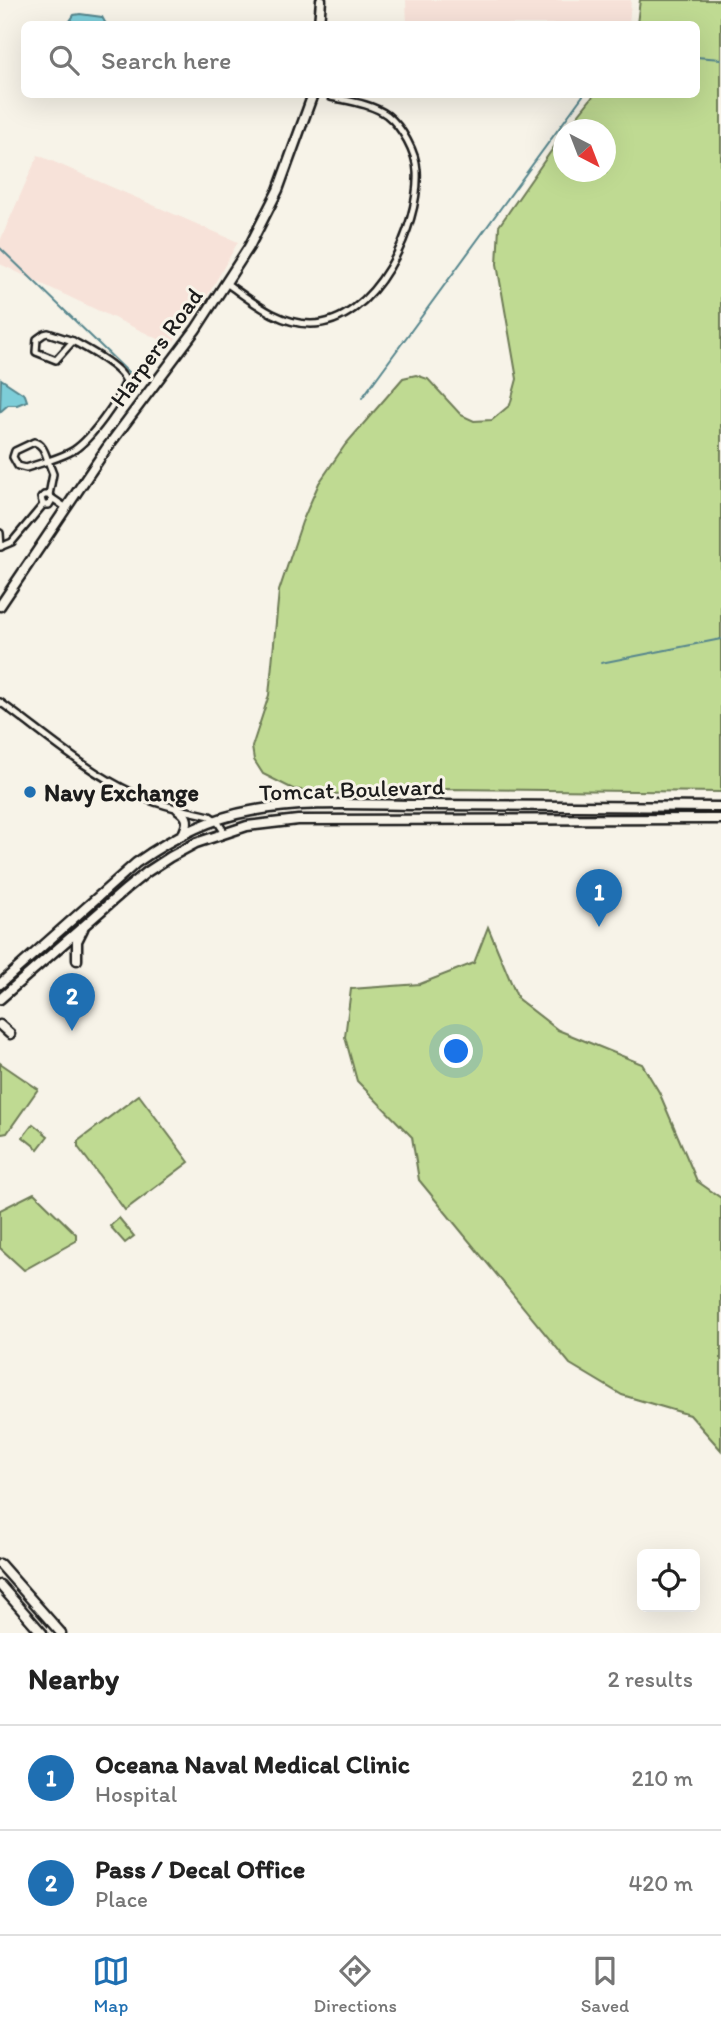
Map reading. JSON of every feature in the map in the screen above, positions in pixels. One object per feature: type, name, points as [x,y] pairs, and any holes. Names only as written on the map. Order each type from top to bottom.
[{"type":"main road","points":[[320,21],[321,0]]},
{"type":"main road","name":"Harpers Road","points":[[0,606],[63,510],[196,328],[249,247],[273,200],[311,98]]},
{"type":"main road","name":"Tomcat Boulevard","points":[[0,984],[136,863],[183,834],[252,811],[319,805],[721,807]]},
{"type":"main road","points":[[178,809],[188,819],[183,834]]},
{"type":"main road","name":"Tomcat Boulevard","points":[[0,999],[126,889],[158,865],[196,843],[247,826],[298,820],[721,819]]},
{"type":"main road","points":[[77,960],[77,941],[84,926]]},
{"type":"main road","points":[[0,1025],[10,1034]]},
{"type":"main road","points":[[0,1563],[61,1633]]},
{"type":"main road","points":[[0,1585],[42,1633]]},
{"type":"street","points":[[226,283],[275,316],[294,322],[317,324],[345,316],[358,306],[371,295],[389,268],[403,241],[411,216],[417,183],[415,158],[408,142],[386,115],[369,107],[335,98]]},
{"type":"street","points":[[0,533],[1,547],[7,546],[18,537],[51,497],[53,480],[48,461],[38,443],[34,442],[18,449],[13,454],[15,463],[22,468],[48,461],[67,454],[81,445],[108,411],[126,382],[123,374],[73,341],[44,334],[37,339],[36,352],[56,360],[73,341]]},
{"type":"street","points":[[44,495],[51,497],[63,510],[46,505],[41,498],[44,495]]},
{"type":"street","points":[[0,702],[89,768],[133,793],[178,809],[211,816],[225,833]]},
{"type":"shaded area","points":[[406,0],[631,0],[629,21],[407,21]]},
{"type":"shaded area","points":[[38,155],[238,242],[207,297],[171,345],[0,264],[0,241]]},
{"type":"green space","points":[[640,0],[721,0],[721,792],[445,789],[332,794],[293,789],[263,774],[254,760],[252,747],[269,695],[279,591],[302,522],[319,483],[345,445],[403,378],[416,375],[428,379],[461,415],[474,421],[492,420],[510,405],[517,379],[497,264],[499,226],[553,148],[553,182],[616,182],[616,119],[575,119],[592,98],[700,98],[700,21],[637,21]]},
{"type":"green space","points":[[488,927],[518,999],[558,1030],[642,1064],[659,1092],[697,1181],[721,1198],[721,1450],[690,1415],[622,1395],[570,1364],[419,1180],[412,1137],[357,1081],[345,1037],[351,989],[420,984],[474,963]]},
{"type":"green space","points":[[0,1063],[38,1089],[7,1133],[2,1134],[0,1133]]},
{"type":"green space","points":[[139,1095],[189,1162],[125,1210],[78,1147],[78,1141]]},
{"type":"green space","points":[[33,1124],[48,1136],[38,1149],[23,1137]]},
{"type":"green space","points":[[34,1193],[76,1234],[76,1241],[24,1270],[0,1248],[0,1210]]},
{"type":"green space","points":[[119,1218],[134,1236],[125,1243],[110,1226]]},
{"type":"water","points":[[74,15],[102,17],[104,21],[70,21]]},
{"type":"water","points":[[1,379],[25,395],[27,401],[8,405],[0,412]]},
{"type":"waterway","points":[[700,57],[721,59]]},
{"type":"waterway","points":[[362,398],[581,98]]},
{"type":"waterway","points":[[0,248],[130,374]]},
{"type":"waterway","points":[[601,663],[721,639]]},
{"type":"place","name":"Navy Exchange","points":[[30,792]]},
{"type":"place","name":"Oceana Naval Medical Clinic","points":[[599,927]]},
{"type":"place","name":"Pass / Decal Office","points":[[72,1031]]}]
